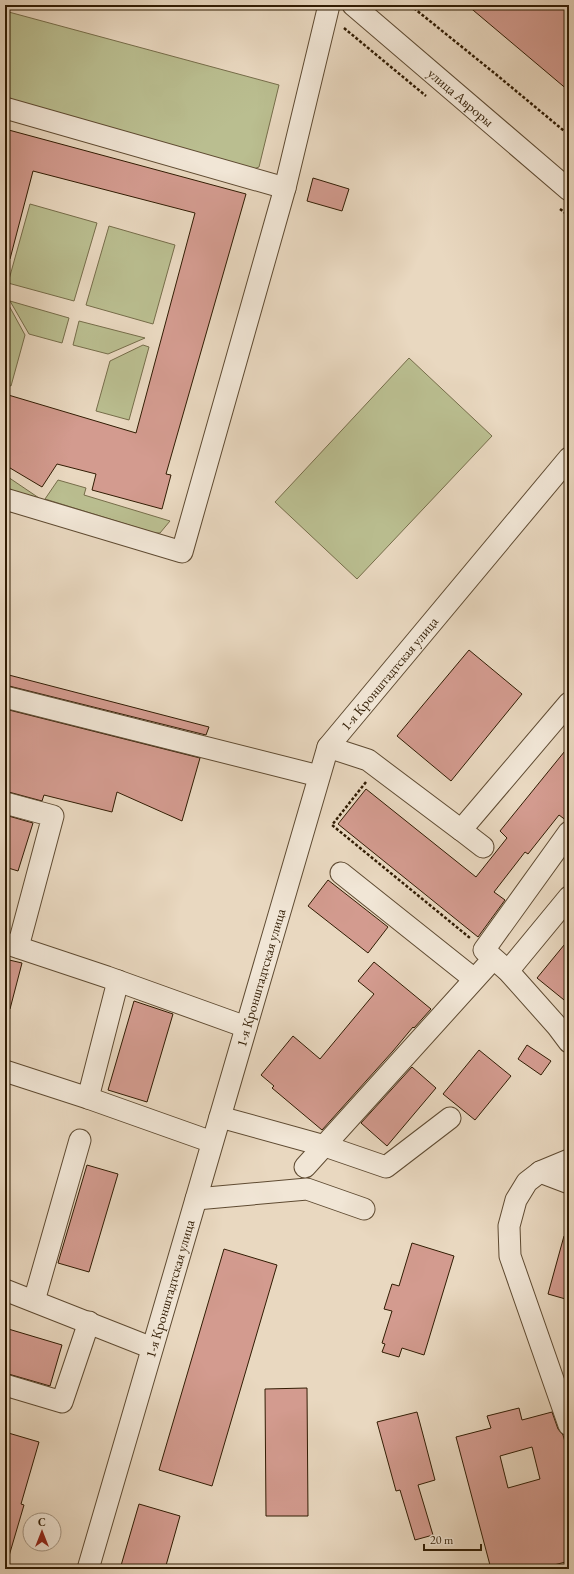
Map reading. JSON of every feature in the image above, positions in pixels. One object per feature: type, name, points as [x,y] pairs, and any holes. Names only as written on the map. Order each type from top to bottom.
[{"type":"street","points":[[5,499],[182,552],[286,188],[329,5]]},
{"type":"street","name":"улица Авроры","points":[[359,7],[569,190]]},
{"type":"street","points":[[5,108],[286,188]]},
{"type":"street","name":"1-я Кронштадтская улица","points":[[88,1569],[328,747],[569,458]]},
{"type":"street","points":[[5,697],[319,776]]},
{"type":"street","points":[[461,830],[569,703]]},
{"type":"street","points":[[328,747],[368,760],[482,847]]},
{"type":"street","points":[[5,803],[52,816],[12,945],[246,1027]]},
{"type":"street","points":[[495,960],[569,832]]},
{"type":"street","points":[[341,873],[474,979]]},
{"type":"street","points":[[306,1167],[474,979],[569,897]]},
{"type":"street","points":[[495,960],[568,1037]]},
{"type":"street","points":[[88,1098],[118,981]]},
{"type":"street","points":[[5,1071],[88,1098],[212,1142]]},
{"type":"street","points":[[220,1117],[325,1146],[386,1167],[450,1118]]},
{"type":"street","points":[[34,1301],[80,1140]]},
{"type":"street","points":[[569,1160],[540,1172],[527,1182],[516,1200],[510,1226],[510,1256],[569,1425]]},
{"type":"street","points":[[540,1172],[569,1183]]},
{"type":"street","points":[[196,1199],[307,1189],[364,1209]]},
{"type":"street","points":[[5,1290],[152,1348]]},
{"type":"street","points":[[5,1385],[62,1402],[89,1322]]},
{"type":"path","points":[[410,5],[569,135]]},
{"type":"path","points":[[378,767],[332,825],[495,960]]},
{"type":"green space","points":[[5,11],[279,85],[259,167],[251,170],[5,99]]},
{"type":"green space","points":[[30,204],[97,223],[74,301],[8,283]]},
{"type":"green space","points":[[109,226],[175,245],[153,324],[86,305]]},
{"type":"green space","points":[[5,301],[7,302],[25,335],[11,386],[5,384]]},
{"type":"green space","points":[[10,301],[69,318],[62,343],[29,334]]},
{"type":"green space","points":[[79,321],[145,338],[108,354],[73,345]]},
{"type":"green space","points":[[143,345],[149,347],[129,420],[96,411],[110,361]]},
{"type":"green space","points":[[409,358],[492,436],[357,579],[275,502]]},
{"type":"green space","points":[[5,475],[39,498],[5,489]]},
{"type":"green space","points":[[58,480],[86,488],[84,495],[170,521],[160,533],[155,533],[45,499]]},
{"type":"building","points":[[467,5],[569,5],[569,91]]},
{"type":"building","points":[[5,129],[246,194],[166,474],[171,475],[162,509],[92,490],[96,474],[57,464],[42,487],[5,465],[5,394],[136,433],[195,213],[33,171],[10,259],[5,258]]},
{"type":"building","points":[[313,178],[349,189],[342,211],[307,201]]},
{"type":"building","points":[[469,650],[522,694],[451,781],[397,736]]},
{"type":"building","points":[[5,674],[209,727],[206,735],[5,685]]},
{"type":"building","points":[[5,709],[200,758],[182,821],[117,792],[112,812],[44,795],[42,801],[5,791]]},
{"type":"building","points":[[569,746],[569,820],[567,821],[559,815],[528,854],[525,852],[494,892],[505,900],[478,937],[338,824],[366,789],[476,877],[507,838],[500,831]]},
{"type":"building","points":[[5,815],[33,823],[18,871],[5,867]]},
{"type":"building","points":[[328,880],[388,927],[368,953],[308,906]]},
{"type":"building","points":[[569,939],[569,1004],[537,978]]},
{"type":"building","points":[[5,959],[22,963],[10,1009],[5,1008]]},
{"type":"building","points":[[374,962],[431,1009],[414,1028],[413,1027],[322,1130],[272,1088],[274,1086],[261,1075],[293,1036],[320,1059],[374,994],[358,981]]},
{"type":"building","points":[[134,1001],[173,1014],[147,1102],[108,1090]]},
{"type":"building","points":[[527,1045],[551,1061],[541,1075],[518,1059]]},
{"type":"building","points":[[479,1050],[511,1076],[475,1120],[443,1094]]},
{"type":"building","points":[[412,1067],[436,1088],[387,1146],[361,1123]]},
{"type":"building","points":[[87,1165],[118,1174],[89,1272],[58,1263]]},
{"type":"building","points":[[564,1236],[569,1237],[569,1300],[548,1294]]},
{"type":"building","points":[[412,1243],[454,1256],[424,1355],[402,1348],[399,1357],[382,1352],[385,1344],[382,1343],[392,1311],[384,1309],[392,1284],[399,1286]]},
{"type":"building","points":[[224,1249],[277,1265],[212,1486],[159,1470]]},
{"type":"building","points":[[5,1328],[62,1345],[50,1386],[5,1373]]},
{"type":"building","points":[[307,1388],[308,1516],[266,1516],[265,1389]]},
{"type":"building","points":[[519,1408],[522,1420],[552,1412],[558,1429],[563,1435],[569,1456],[569,1561],[539,1569],[491,1569],[456,1437],[491,1428],[487,1416]],"holes":[[[532,1447],[540,1479],[508,1488],[500,1456]]]},
{"type":"building","points":[[417,1412],[435,1480],[418,1485],[433,1535],[415,1540],[400,1490],[396,1491],[377,1422]]},
{"type":"building","points":[[5,1432],[39,1442],[21,1504],[24,1505],[9,1556],[5,1556]]},
{"type":"building","points":[[139,1504],[180,1516],[165,1569],[120,1569]]}]
